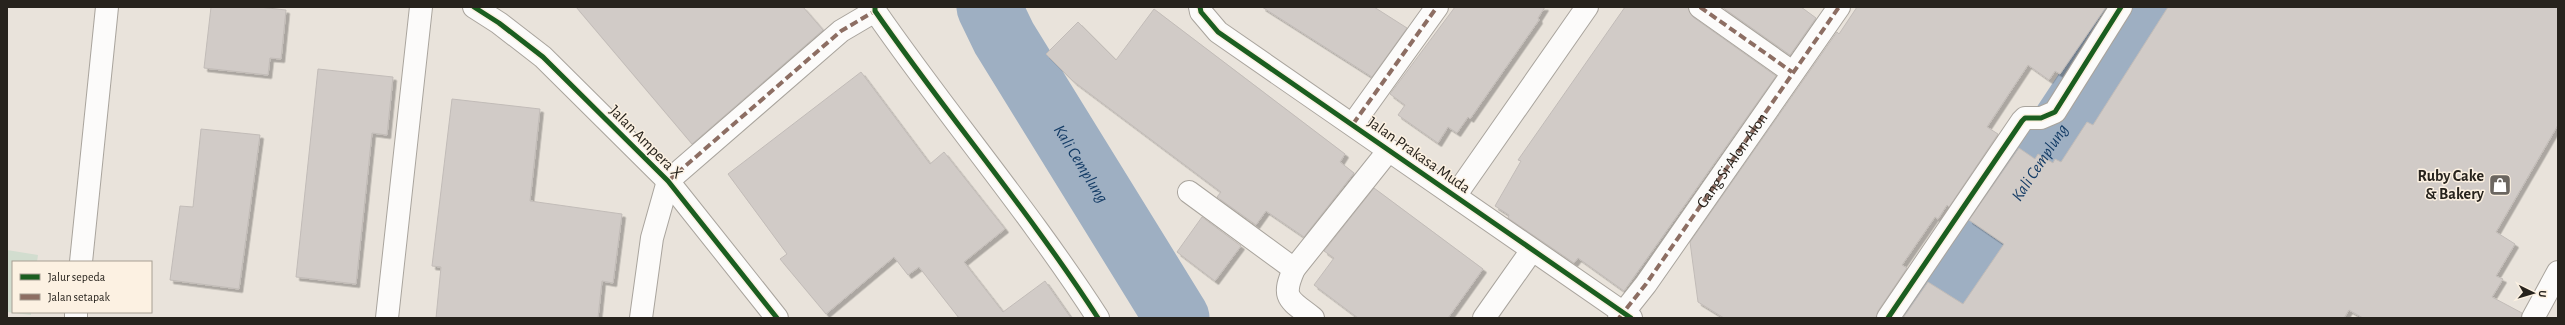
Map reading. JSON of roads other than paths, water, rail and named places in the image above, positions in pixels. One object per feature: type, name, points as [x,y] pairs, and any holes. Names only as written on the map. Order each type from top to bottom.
[{"type":"street","points":[[81,261],[107,7]]},
{"type":"street","points":[[387,318],[421,7]]},
{"type":"street","name":"Jalan Ampera X","points":[[474,7],[499,23],[543,57],[668,181],[777,318]]},
{"type":"street","name":"Jalan Prakasa Muda","points":[[1200,7],[1201,12],[1218,32],[1353,124],[1624,316]]},
{"type":"street","points":[[1353,124],[1437,7]]},
{"type":"street","points":[[1455,196],[1587,7]]},
{"type":"street","points":[[1700,7],[1792,72]]},
{"type":"street","name":"Gang Si Alon-Alon","points":[[1624,316],[1792,72],[1839,7]]},
{"type":"street","points":[[1888,318],[2022,121],[2025,118],[2048,116],[2056,112],[2121,7]]},
{"type":"street","points":[[641,318],[652,238],[668,181],[840,31],[879,8],[916,70],[1058,256],[1098,318]]},
{"type":"street","points":[[1313,318],[1291,301],[1286,294],[1288,283],[1294,269],[1389,150]]},
{"type":"street","points":[[1189,192],[1294,269]]},
{"type":"street","points":[[1484,318],[1532,250]]},
{"type":"street","points":[[2533,318],[2558,272]]},
{"type":"waterway","name":"Kali Cemplung","points":[[989,7],[1004,38],[1177,318]]},
{"type":"waterway","name":"Kali Cemplung","points":[[1936,318],[2142,7]]},
{"type":"place","name":"Ruby Cake & Bakery","points":[[2500,185]]}]
